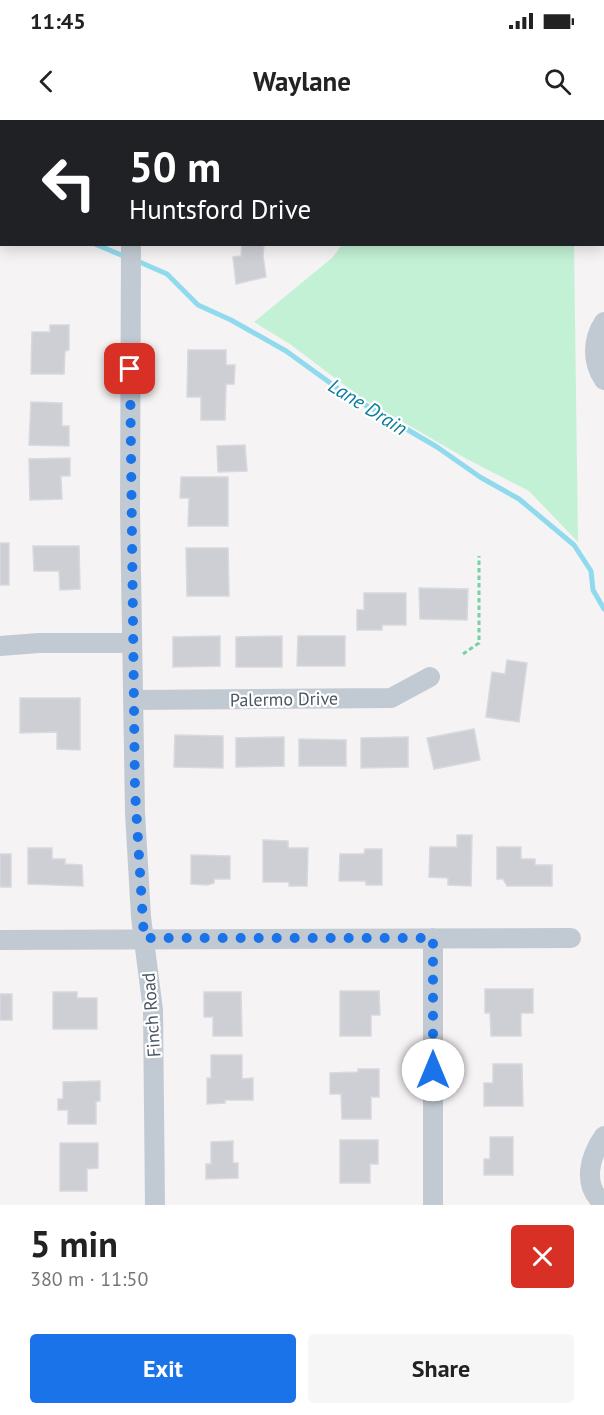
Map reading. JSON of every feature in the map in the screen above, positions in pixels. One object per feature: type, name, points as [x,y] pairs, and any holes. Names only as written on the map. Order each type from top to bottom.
[{"type":"street","name":"Finch Road","points":[[130,246],[135,813],[154,1044],[154,1205]]},
{"type":"street","points":[[604,322],[598,331],[595,352],[596,363],[604,380]]},
{"type":"street","points":[[0,646],[29,643],[132,643]]},
{"type":"street","name":"Palermo Drive","points":[[133,700],[391,698],[430,677]]},
{"type":"street","points":[[433,938],[433,1205]]},
{"type":"street","points":[[0,940],[572,938]]},
{"type":"street","points":[[604,1136],[595,1149],[590,1173],[594,1193],[604,1204]]},
{"type":"path","points":[[463,654],[478,643],[479,556]]},
{"type":"green space","points":[[341,246],[574,246],[578,542],[529,491],[465,458],[360,397],[290,344],[254,322],[332,258]]},
{"type":"building","points":[[242,246],[264,246],[266,277],[236,284],[233,257],[241,256]]},
{"type":"building","points":[[50,325],[69,325],[69,350],[65,351],[64,374],[31,374],[32,332],[50,332]]},
{"type":"building","points":[[188,350],[226,350],[226,365],[235,365],[234,384],[226,384],[225,420],[201,420],[201,397],[187,397]]},
{"type":"building","points":[[31,402],[62,403],[62,426],[69,426],[69,446],[29,445]]},
{"type":"building","points":[[245,445],[247,471],[218,472],[217,446]]},
{"type":"building","points":[[70,458],[70,476],[61,476],[62,499],[30,500],[29,459]]},
{"type":"building","points":[[181,477],[228,477],[228,526],[188,526],[189,498],[180,498]]},
{"type":"building","points":[[0,543],[9,543],[9,585],[0,585]]},
{"type":"building","points":[[33,546],[79,546],[80,589],[60,590],[59,571],[34,571]]},
{"type":"building","points":[[186,548],[228,548],[229,596],[187,596]]},
{"type":"building","points":[[419,588],[468,589],[467,620],[420,619]]},
{"type":"building","points":[[364,593],[406,593],[406,625],[382,625],[382,630],[357,630],[357,610],[364,610]]},
{"type":"building","points":[[220,636],[220,666],[173,667],[173,637]]},
{"type":"building","points":[[282,636],[282,667],[236,667],[236,637]]},
{"type":"building","points":[[298,636],[345,636],[345,666],[297,666]]},
{"type":"building","points":[[507,660],[527,663],[519,722],[486,717],[492,672],[505,674]]},
{"type":"building","points":[[20,698],[80,698],[80,750],[57,749],[57,732],[20,733]]},
{"type":"building","points":[[474,729],[480,760],[434,769],[427,738]]},
{"type":"building","points":[[175,735],[223,736],[223,768],[174,767]]},
{"type":"building","points":[[284,737],[284,766],[236,767],[236,738]]},
{"type":"building","points":[[408,737],[408,767],[361,768],[361,738]]},
{"type":"building","points":[[299,739],[346,740],[346,766],[299,766]]},
{"type":"building","points":[[457,835],[472,835],[471,886],[448,885],[448,878],[429,877],[430,847],[457,847]]},
{"type":"building","points":[[263,840],[288,841],[288,848],[308,848],[307,886],[289,886],[289,882],[263,882]]},
{"type":"building","points":[[497,847],[521,847],[521,859],[535,859],[535,865],[552,865],[552,886],[507,886],[503,879],[497,879]]},
{"type":"building","points":[[28,848],[52,848],[52,859],[65,859],[65,864],[82,865],[83,886],[28,884]]},
{"type":"building","points":[[365,849],[382,849],[382,885],[366,885],[366,881],[339,881],[340,854],[364,854]]},
{"type":"building","points":[[0,854],[11,854],[11,887],[0,887]]},
{"type":"building","points":[[191,855],[230,856],[230,879],[214,879],[214,883],[207,885],[191,884]]},
{"type":"building","points":[[485,989],[533,989],[533,1013],[521,1013],[521,1036],[491,1036],[490,1013],[485,1013]]},
{"type":"building","points":[[340,991],[379,991],[380,1015],[371,1015],[371,1036],[340,1036]]},
{"type":"building","points":[[53,992],[77,992],[77,998],[97,998],[97,1029],[53,1029]]},
{"type":"building","points":[[204,992],[241,992],[242,1036],[213,1036],[213,1017],[204,1017]]},
{"type":"building","points":[[0,994],[12,994],[12,1020],[0,1020]]},
{"type":"building","points":[[211,1055],[242,1055],[242,1079],[253,1078],[253,1100],[225,1100],[225,1103],[207,1104],[207,1078],[211,1078]]},
{"type":"building","points":[[493,1064],[522,1064],[523,1106],[484,1106],[484,1083],[493,1083]]},
{"type":"building","points":[[358,1069],[379,1069],[379,1097],[371,1097],[371,1119],[342,1119],[341,1094],[330,1094],[330,1073],[358,1072]]},
{"type":"building","points":[[100,1081],[100,1101],[96,1101],[96,1124],[68,1124],[68,1110],[58,1110],[58,1099],[63,1099],[63,1082]]},
{"type":"building","points":[[490,1137],[513,1137],[513,1175],[484,1175],[484,1159],[490,1159]]},
{"type":"building","points":[[340,1140],[378,1140],[378,1164],[370,1164],[370,1183],[340,1183]]},
{"type":"building","points":[[233,1141],[233,1163],[238,1163],[238,1178],[206,1179],[206,1164],[211,1164],[211,1142]]},
{"type":"building","points":[[60,1143],[98,1143],[98,1168],[87,1169],[87,1191],[60,1191]]},
{"type":"waterway","name":"Lane Drain","points":[[100,246],[126,257]]},
{"type":"waterway","name":"Lane Drain","points":[[135,260],[167,274],[198,305],[231,320],[286,351],[340,390],[519,499],[574,545],[591,571],[593,590],[604,609]]},
{"type":"route","points":[[130,369],[135,813],[144,938],[433,938],[433,1070]]}]
